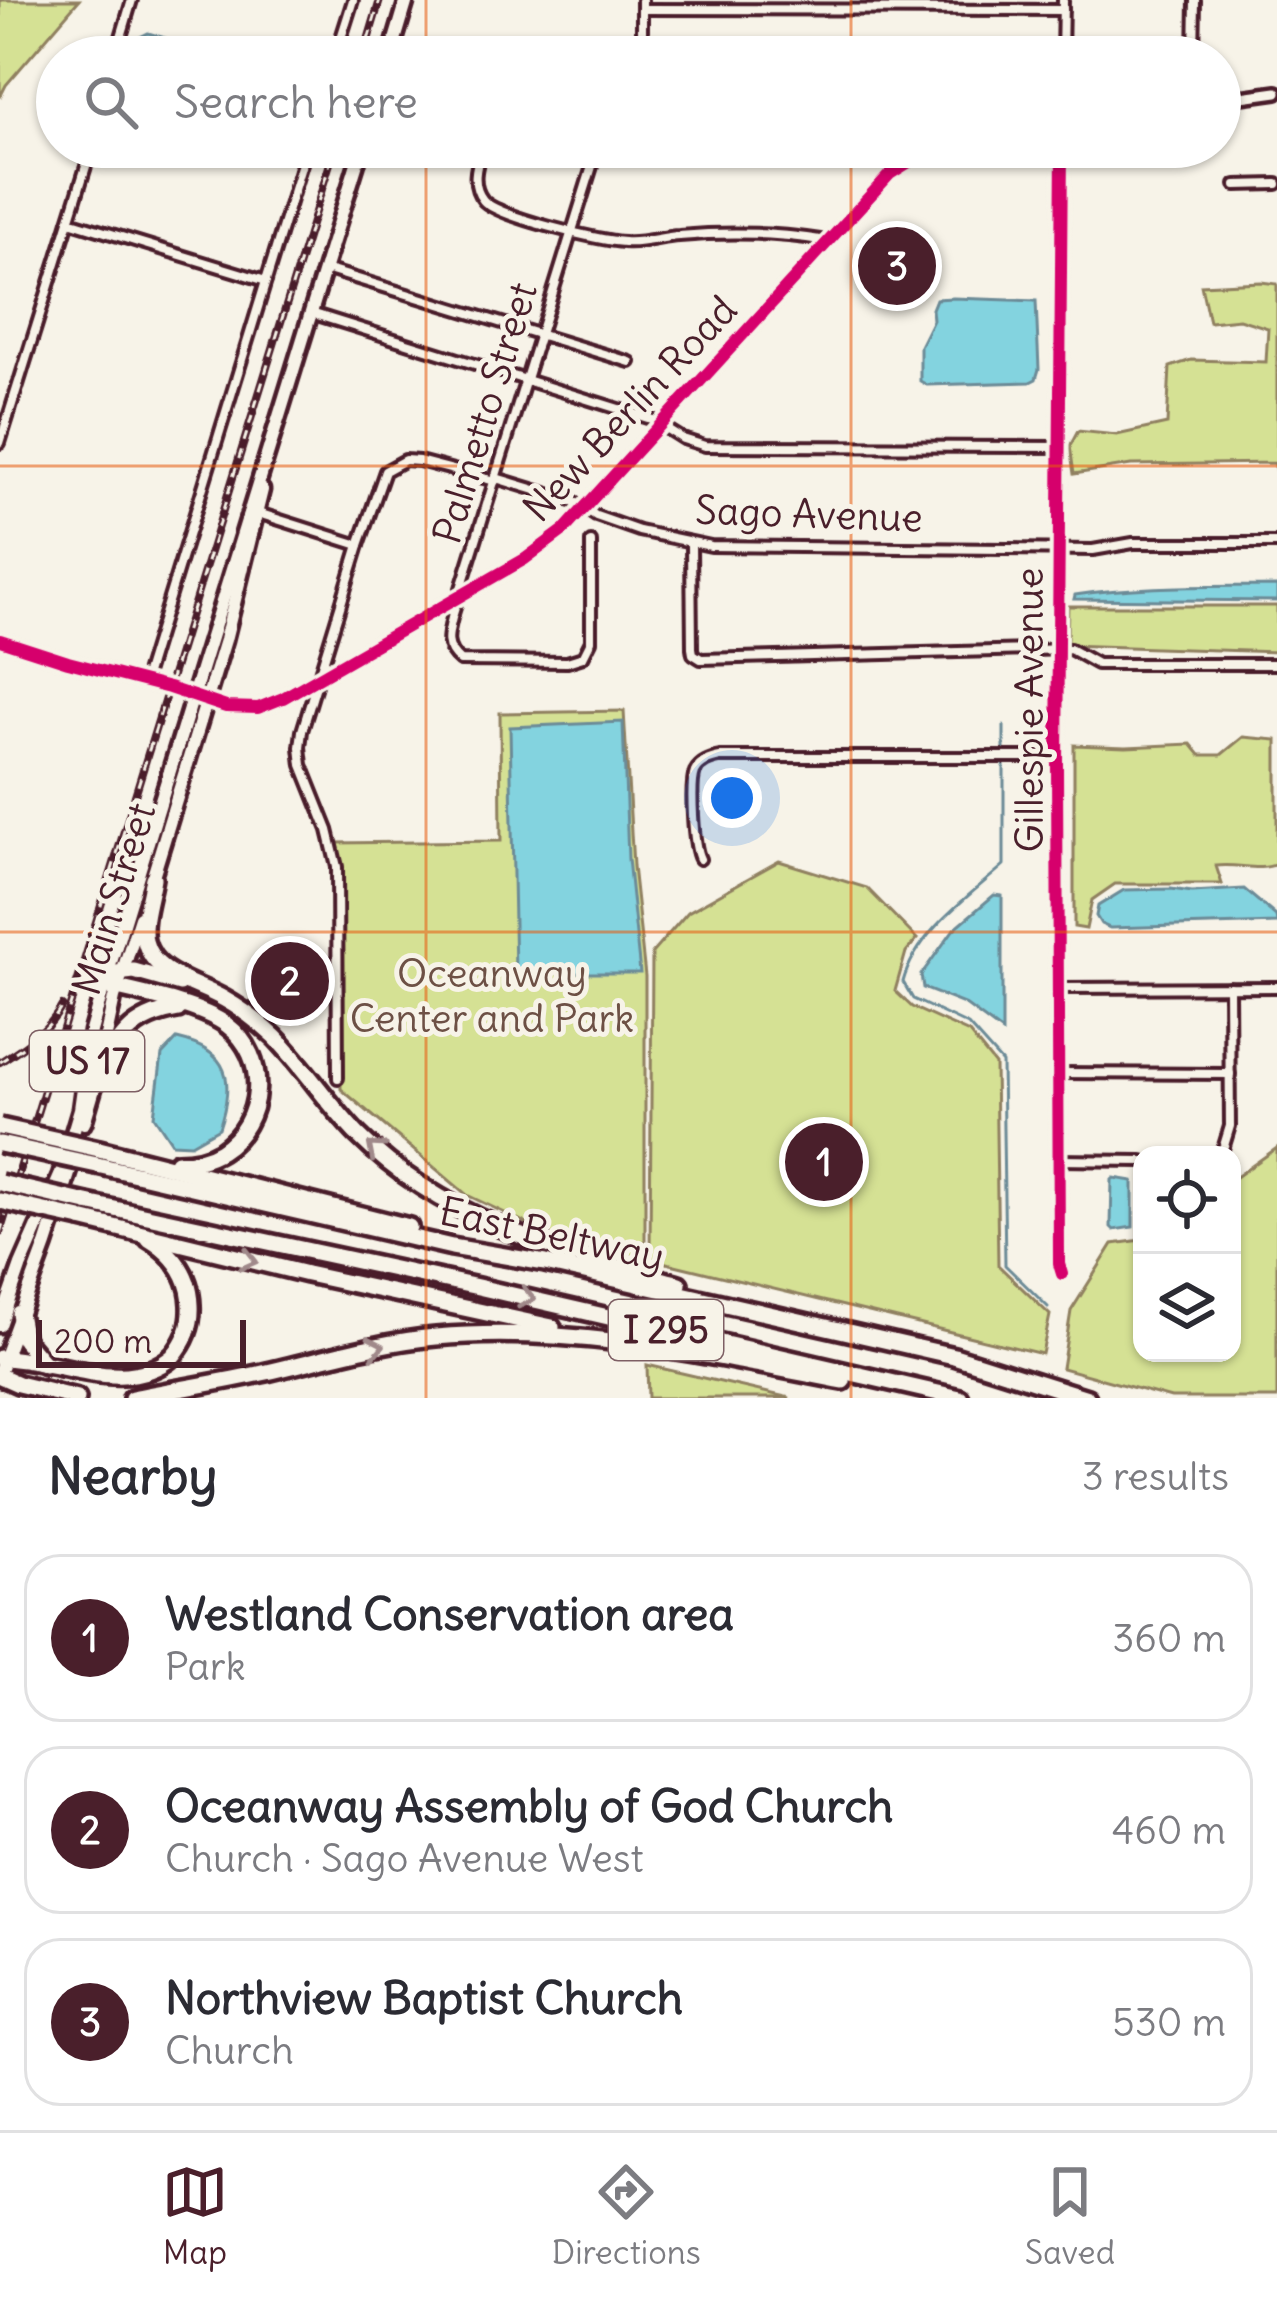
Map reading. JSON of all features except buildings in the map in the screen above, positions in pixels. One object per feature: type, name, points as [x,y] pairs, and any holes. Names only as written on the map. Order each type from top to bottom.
[{"type":"highway","points":[[153,878],[145,940],[152,958],[172,975],[222,998],[274,1037],[360,1137],[412,1179],[472,1216],[588,1259],[955,1356]]},
{"type":"highway","points":[[113,980],[134,971],[222,998]]},
{"type":"highway","points":[[0,1127],[98,1157],[162,1163],[191,1162],[222,1151],[238,1137],[257,1098],[254,1062],[241,1039],[216,1018],[113,980]]},
{"type":"highway","points":[[97,1082],[127,1030],[148,1016],[186,1007]]},
{"type":"highway","name":"East Beltway","points":[[0,1144],[98,1157],[452,1247],[545,1263],[955,1356],[1087,1398]]},
{"type":"highway","points":[[162,1163],[545,1263]]},
{"type":"highway","name":"East Beltway","points":[[0,1184],[84,1211],[498,1292],[960,1398]]},
{"type":"highway","points":[[0,1202],[84,1211],[135,1232],[166,1250],[185,1277],[192,1312],[181,1347],[168,1364],[140,1380],[92,1381],[47,1367],[1,1365]]},
{"type":"highway","points":[[135,1232],[375,1289],[934,1398]]},
{"type":"highway","points":[[19,1313],[24,1340],[47,1367]]},
{"type":"highway","points":[[132,1398],[376,1346],[449,1336],[546,1334],[655,1346]]},
{"type":"highway","points":[[1,1365],[18,1384],[77,1398]]},
{"type":"highway","points":[[181,1398],[262,1373]]},
{"type":"main road","points":[[396,36],[407,0]]},
{"type":"main road","name":"Main Street","points":[[0,1325],[60,1176],[80,1109],[92,1031],[153,878],[272,442],[356,168]]},
{"type":"main road","name":"Main Street","points":[[1,1365],[46,1245],[97,1082],[113,980],[242,579],[272,442]]},
{"type":"street","points":[[121,36],[132,0]]},
{"type":"street","points":[[342,36],[353,0]]},
{"type":"street","points":[[1194,36],[1195,0]]},
{"type":"street","points":[[642,36],[642,4],[1063,5],[1062,36]]},
{"type":"street","points":[[1241,97],[1277,92]]},
{"type":"street","points":[[0,443],[85,168]]},
{"type":"street","points":[[144,680],[301,168]]},
{"type":"street","points":[[477,168],[478,192],[486,204],[572,232],[623,242],[681,236],[796,236],[827,241]]},
{"type":"street","name":"Palmetto Street","points":[[591,542],[591,640],[583,657],[567,662],[492,662],[460,661],[450,653],[448,633],[592,168]]},
{"type":"street","name":"New Berlin Road","points":[[0,640],[226,707],[258,708],[283,698],[547,543],[586,508],[897,168]]},
{"type":"street","name":"Gillespie Avenue","points":[[1062,168],[1058,1160],[1062,1274]]},
{"type":"street","points":[[1236,185],[1277,184]]},
{"type":"street","points":[[69,221],[266,281]]},
{"type":"street","points":[[325,269],[630,362]]},
{"type":"street","points":[[311,313],[663,424],[683,439],[705,446],[1060,447]]},
{"type":"street","name":"Sago Avenue","points":[[359,545],[385,471],[405,460],[575,502],[596,516],[639,531],[739,549],[1093,550],[1133,543],[1277,543]]},
{"type":"street","points":[[258,513],[359,545],[300,747],[337,867],[338,1078]]},
{"type":"street","points":[[691,544],[692,648],[701,659],[1070,649],[1097,664],[1277,664]]},
{"type":"street","points":[[700,859],[694,847],[694,773],[705,760],[1058,757]]},
{"type":"street","points":[[1224,1146],[1230,1128],[1229,987]]},
{"type":"street","points":[[1058,988],[1277,987]]},
{"type":"street","points":[[1058,1073],[1230,1074]]},
{"type":"street","points":[[1058,1160],[1133,1161]]},
{"type":"green space","points":[[0,0],[79,0],[48,36],[36,36],[36,50],[0,97]]},
{"type":"green space","points":[[1277,284],[1277,500],[1275,463],[1131,465],[1074,474],[1070,446],[1078,431],[1117,435],[1167,424],[1170,367],[1191,360],[1266,362],[1268,328],[1239,319],[1209,322],[1201,285]]},
{"type":"green space","points":[[1068,606],[1277,606],[1277,652],[1067,645]]},
{"type":"green space","name":"Oceanway Center and Park","points":[[624,711],[645,976],[645,1259],[572,1245],[467,1195],[341,1089],[340,861],[335,843],[501,841],[500,713]]},
{"type":"green space","points":[[1243,737],[1277,740],[1277,864],[1216,866],[1222,884],[1115,884],[1092,900],[1086,929],[1074,927],[1074,745],[1191,744],[1200,755],[1221,755]]},
{"type":"green space","points":[[779,861],[867,888],[917,939],[906,952],[895,991],[912,1007],[969,1033],[995,1065],[998,1265],[1050,1315],[1042,1354],[650,1259],[652,953],[688,912]]},
{"type":"green space","points":[[1277,1148],[1277,1398],[1171,1398],[1062,1368],[1071,1311],[1113,1244],[1133,1241],[1133,1362],[1241,1362],[1241,1174]]},
{"type":"green space","points":[[647,1365],[790,1398],[648,1398]]},
{"type":"water","points":[[936,299],[1036,301],[1036,379],[927,385],[920,381],[920,346],[933,320],[932,309]]},
{"type":"water","points":[[1277,586],[1277,601],[1074,599],[1075,595],[1125,590]]},
{"type":"water","points":[[623,722],[628,859],[640,973],[515,973],[510,727]]},
{"type":"water","points":[[1244,889],[1276,916],[1277,923],[1110,928],[1096,916],[1098,906],[1124,890]]},
{"type":"water","points":[[994,895],[1002,896],[1002,1032],[964,1004],[923,988],[921,975],[954,929]]},
{"type":"water","points":[[177,1039],[208,1051],[218,1060],[227,1082],[219,1128],[191,1144],[172,1143],[154,1116],[162,1055]]},
{"type":"water","points":[[1112,1180],[1133,1181],[1133,1227],[1111,1227]]},
{"type":"waterway","points":[[1004,726],[1004,865],[931,932],[903,982],[913,999],[968,1025],[1002,1063],[1005,1265],[1048,1307]]},
{"type":"railway","points":[[369,36],[380,0]]},
{"type":"railway","points":[[0,1233],[329,168]]},
{"type":"railway","points":[[0,1062],[43,1031],[62,1006]]},
{"type":"cycle path","points":[[0,640],[226,707],[258,708],[283,698],[525,559],[564,530],[900,168]]},
{"type":"cycle path","points":[[1062,168],[1057,764],[1062,1274]]},
{"type":"place","name":"Northview Baptist Church","points":[[897,266]]},
{"type":"place","name":"Oceanway Assembly of God Church","points":[[290,981]]},
{"type":"place","name":"Westland Conservation area","points":[[824,1162]]}]
